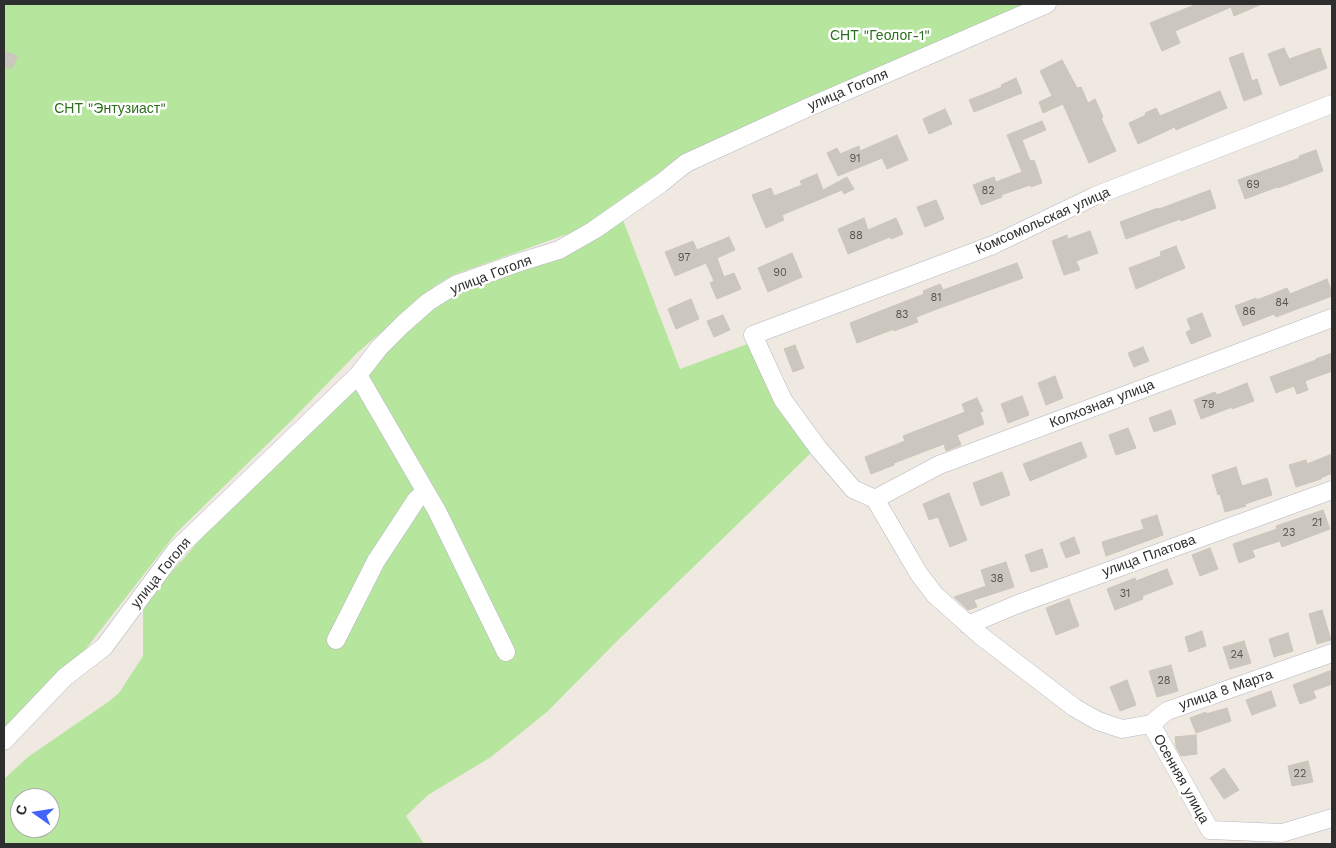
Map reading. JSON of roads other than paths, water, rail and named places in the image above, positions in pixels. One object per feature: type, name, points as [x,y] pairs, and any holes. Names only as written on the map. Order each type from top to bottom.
[{"type":"street","name":"улица Гоголя","points":[[4,741],[66,677],[104,647],[176,550],[358,375],[379,348],[428,302],[456,285],[559,250],[594,230],[686,164],[809,107],[1047,4]]},
{"type":"street","name":"Комсомольская улица","points":[[875,499],[853,489],[818,448],[783,400],[753,335],[993,245],[1095,196],[1332,104]]},
{"type":"street","name":"Колхозная улица","points":[[875,499],[940,464],[1332,318]]},
{"type":"street","points":[[358,375],[437,511],[506,652]]},
{"type":"street","name":"улица Платова","points":[[968,625],[1018,604],[1332,490]]},
{"type":"street","points":[[336,640],[376,561],[416,500],[425,491]]},
{"type":"street","points":[[875,499],[919,574],[935,595],[968,625]]},
{"type":"street","name":"улица 8 Марта","points":[[968,625],[1075,708],[1098,721],[1122,729],[1151,724],[1167,711],[1332,653]]},
{"type":"street","name":"Осенняя улица","points":[[1151,724],[1209,837],[1282,833],[1332,818]]},
{"type":"park label","name":"СНТ \"Геолог-1\"","points":[[880,36]]},
{"type":"park label","name":"СНТ \"Энтузиаст\"","points":[[110,109]]}]
